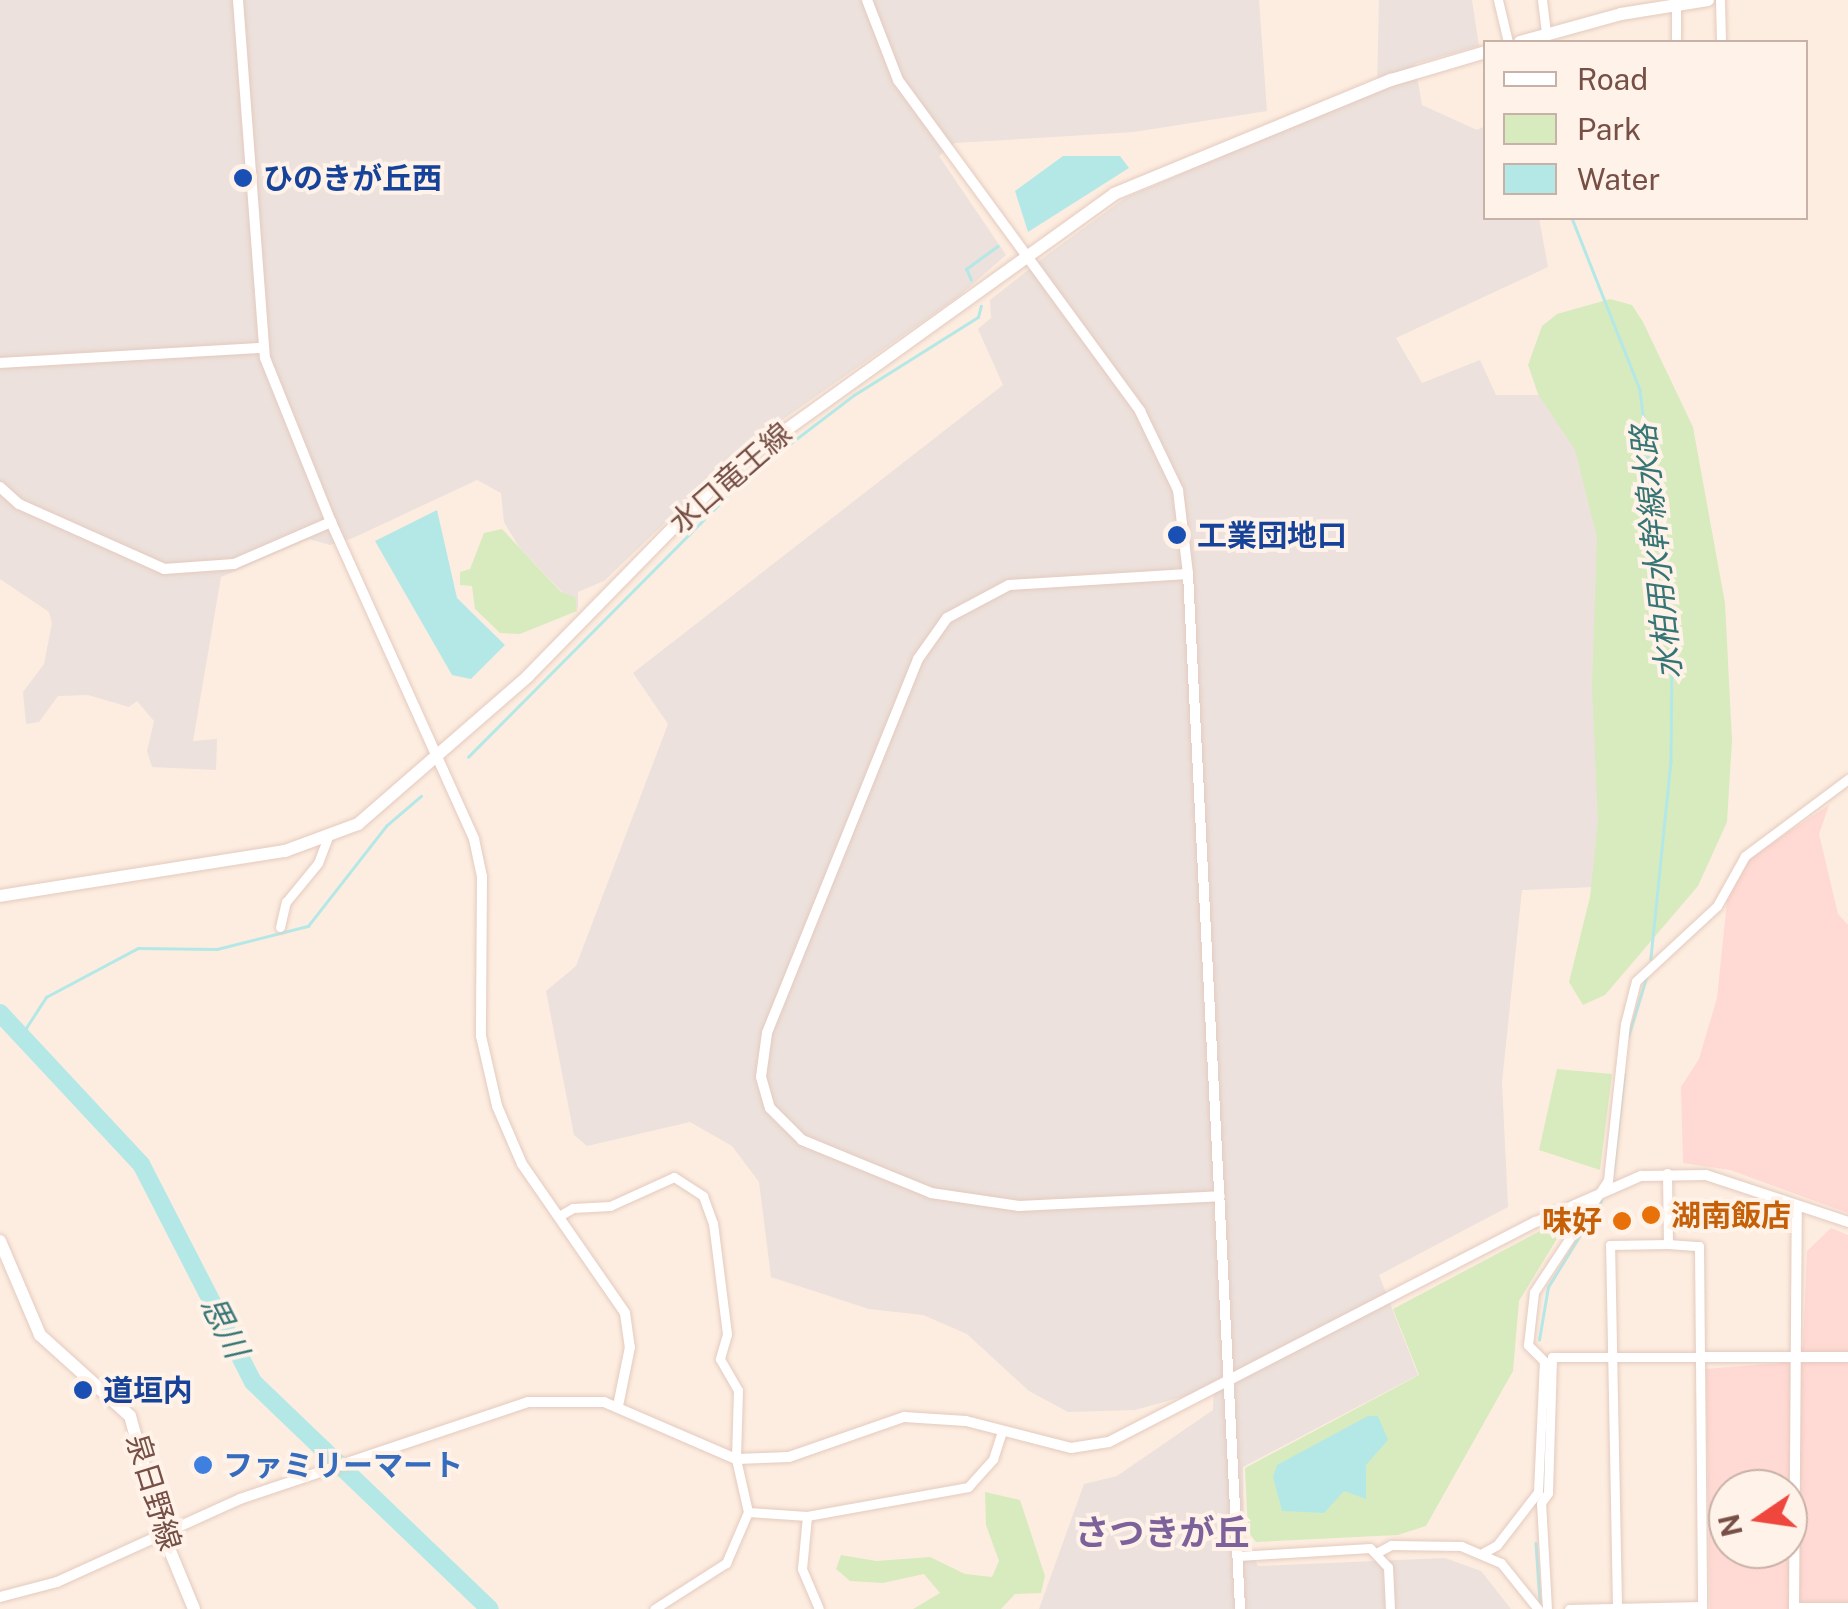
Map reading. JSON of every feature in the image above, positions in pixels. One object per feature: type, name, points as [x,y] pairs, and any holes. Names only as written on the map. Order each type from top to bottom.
[{"type":"main road","points":[[1527,40],[1676,3],[1708,0]]},
{"type":"main road","name":"水口竜王線","points":[[0,896],[285,852],[358,824],[528,676],[729,471],[1114,194],[1390,80],[1483,53]]},
{"type":"main road","name":"泉日野線","points":[[0,1241],[40,1335],[130,1416],[163,1534],[194,1609]]},
{"type":"street","points":[[238,0],[263,348],[330,522],[474,839],[482,876],[477,987],[497,1106],[522,1164],[625,1312],[630,1347],[618,1406]]},
{"type":"street","points":[[866,0],[898,80],[1155,435],[1178,490],[1188,574],[1240,1609]]},
{"type":"street","points":[[1498,0],[1508,40]]},
{"type":"street","points":[[1542,0],[1546,35]]},
{"type":"street","points":[[1720,0],[1721,40]]},
{"type":"street","points":[[1676,3],[1676,40]]},
{"type":"street","points":[[0,363],[263,348]]},
{"type":"street","points":[[0,487],[32,510],[177,570],[234,564],[330,522]]},
{"type":"street","points":[[1188,574],[1009,585],[947,618],[918,659],[767,1033],[761,1077],[770,1108],[802,1140],[932,1193],[1019,1206],[1220,1196]]},
{"type":"street","points":[[1481,1554],[1497,1545],[1543,1485],[1544,1361],[1528,1345],[1534,1292],[1601,1190],[1613,1152],[1624,1024],[1636,981],[1718,906],[1746,856],[1848,779]]},
{"type":"street","points":[[280,927],[286,902],[318,863],[327,839]]},
{"type":"street","points":[[1667,1174],[1668,1244]]},
{"type":"street","points":[[0,1596],[57,1582],[163,1534],[321,1472],[528,1402],[587,1399],[618,1406],[736,1459],[789,1457],[904,1417],[1086,1447],[1133,1435],[1601,1190],[1667,1174],[1706,1175],[1848,1222]]},
{"type":"street","points":[[558,1216],[573,1208],[610,1206],[674,1177],[702,1196],[713,1223],[725,1308],[720,1360],[738,1390],[736,1459],[748,1512],[726,1563],[661,1608]]},
{"type":"street","points":[[1798,1206],[1792,1357],[1794,1609],[1848,1608]]},
{"type":"street","points":[[1569,1609],[1702,1608],[1700,1246],[1610,1245],[1617,1606]]},
{"type":"street","points":[[1547,1609],[1541,1503],[1552,1357],[1848,1356]]},
{"type":"street","points":[[748,1512],[807,1516],[968,1487],[993,1459],[1002,1431]]},
{"type":"street","points":[[807,1516],[802,1569],[818,1609]]},
{"type":"street","points":[[1238,1556],[1378,1552],[1391,1545],[1437,1542],[1500,1563],[1538,1609]]},
{"type":"street","points":[[1378,1552],[1388,1567],[1390,1609]]},
{"type":"shaded area","points":[[0,0],[1259,0],[1267,111],[1134,132],[955,143],[939,156],[1006,255],[958,297],[749,443],[604,581],[578,592],[578,609],[519,547],[504,522],[501,493],[477,480],[353,538],[330,545],[309,539],[221,577],[193,741],[217,739],[216,770],[152,767],[147,751],[154,721],[137,701],[129,707],[88,695],[58,696],[39,722],[26,724],[23,692],[44,664],[52,623],[49,612],[0,579]]},
{"type":"shaded area","points":[[1379,0],[1472,0],[1479,46],[1415,64],[1422,105],[1477,130],[1483,127],[1483,220],[1539,220],[1548,267],[1396,338],[1422,383],[1480,360],[1496,395],[1598,395],[1616,886],[1522,890],[1502,1082],[1508,1207],[1379,1275],[1418,1375],[1243,1467],[1244,1539],[1258,1566],[1445,1558],[1481,1571],[1511,1609],[1039,1609],[1084,1484],[1117,1476],[1213,1410],[1214,1388],[1135,1410],[1068,1412],[1029,1391],[967,1334],[923,1315],[869,1309],[771,1277],[759,1182],[732,1146],[690,1122],[587,1146],[574,1135],[546,991],[576,966],[668,724],[633,673],[1003,385],[978,329],[991,318],[990,300],[1047,255],[1125,198],[1377,90]]},
{"type":"shaded area","points":[[1829,805],[1819,834],[1838,914],[1848,925],[1848,1213],[1730,1170],[1683,1163],[1681,1087],[1699,1059],[1717,998],[1727,901],[1751,857]]},
{"type":"shaded area","points":[[1831,1228],[1848,1235],[1848,1609],[1710,1609],[1709,1569],[1808,1569],[1808,1469],[1708,1469],[1708,1489],[1706,1369],[1780,1363],[1803,1346],[1807,1251]]},
{"type":"green space","points":[[1610,299],[1632,305],[1693,427],[1725,603],[1732,740],[1727,822],[1698,886],[1605,995],[1583,1005],[1569,982],[1590,897],[1598,821],[1592,688],[1597,538],[1575,450],[1538,394],[1528,365],[1542,326],[1557,314]]},
{"type":"green space","points":[[502,529],[561,592],[575,597],[577,611],[520,634],[500,633],[475,609],[472,586],[460,585],[460,572],[470,569],[484,533]]},
{"type":"green space","points":[[1557,1069],[1612,1074],[1600,1170],[1539,1150]]},
{"type":"green space","points":[[1572,1214],[1519,1301],[1513,1371],[1426,1526],[1398,1535],[1256,1542],[1248,1532],[1245,1468],[1419,1375],[1393,1309]]},
{"type":"green space","points":[[985,1492],[1020,1500],[1045,1576],[1041,1593],[1015,1594],[1001,1609],[913,1609],[940,1593],[924,1574],[883,1583],[850,1581],[836,1569],[841,1555],[876,1561],[930,1557],[965,1574],[992,1577],[999,1561],[986,1525]]},
{"type":"water","points":[[1063,156],[1120,156],[1129,168],[1028,232],[1015,191]]},
{"type":"water","points":[[437,510],[457,598],[505,645],[471,679],[452,675],[375,541]]},
{"type":"water","points":[[1368,1416],[1378,1416],[1388,1440],[1366,1465],[1366,1499],[1344,1491],[1324,1513],[1282,1511],[1273,1477],[1277,1465]]},
{"type":"waterway","name":"水柏用水幹線水路","points":[[1573,220],[1640,390],[1672,651],[1671,761],[1651,959]]},
{"type":"waterway","points":[[971,280],[966,269],[998,246]]},
{"type":"waterway","points":[[468,757],[745,478],[854,395],[978,317],[981,306]]},
{"type":"waterway","points":[[28,1043],[26,1028],[46,997],[138,948],[217,949],[308,926],[386,826],[421,796]]},
{"type":"waterway","name":"水柏用水幹線水路","points":[[1628,1037],[1646,978]]},
{"type":"waterway","name":"思川","points":[[0,1013],[141,1164],[253,1382],[490,1609]]},
{"type":"waterway","name":"水柏用水幹線水路","points":[[1613,1171],[1624,1075]]},
{"type":"waterway","name":"水柏用水幹線水路","points":[[1539,1340],[1548,1287],[1601,1201]]},
{"type":"waterway","name":"水柏用水幹線水路","points":[[1536,1543],[1540,1601]]},
{"type":"place","name":"ひのきが丘西","points":[[243,178]]},
{"type":"place","name":"工業団地口","points":[[1177,535]]},
{"type":"place","name":"湖南飯店","points":[[1651,1215]]},
{"type":"place","name":"味好","points":[[1622,1221]]},
{"type":"place","name":"道垣内","points":[[83,1390]]},
{"type":"place","name":"ファミリーマート","points":[[203,1465]]},
{"type":"district","name":"さつきが丘","points":[[1162,1533]]}]
